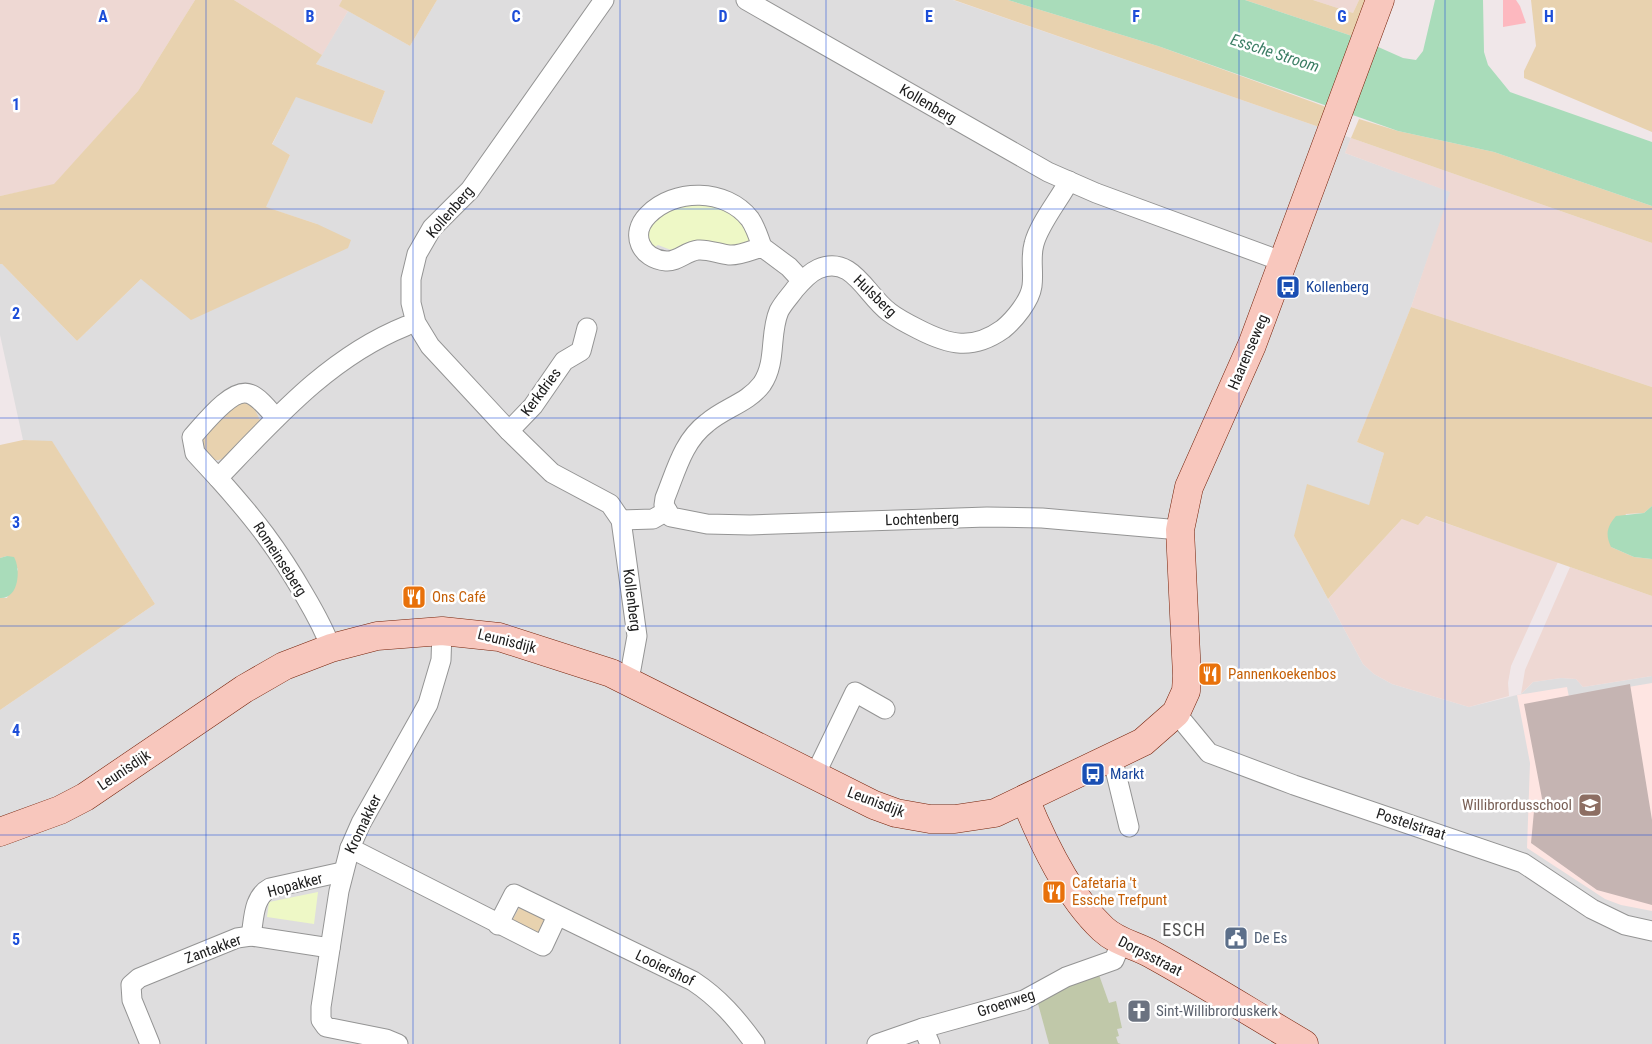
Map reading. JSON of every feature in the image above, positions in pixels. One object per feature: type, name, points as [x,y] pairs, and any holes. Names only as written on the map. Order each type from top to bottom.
[{"type":"street","name":"Kollenberg","points":[[604,0],[470,190],[432,228],[417,254],[411,279],[411,303],[422,334],[430,346],[509,431],[552,473],[610,504],[621,520],[637,636],[636,652],[629,680]]},
{"type":"street","name":"Kollenberg","points":[[746,0],[1069,182],[1284,262]]},
{"type":"street","name":"Haarenseweg","points":[[1176,714],[1186,691],[1187,676],[1180,530],[1189,486],[1252,345],[1380,0]]},
{"type":"street","name":"Hulsberg","points":[[667,511],[665,498],[686,446],[708,421],[751,396],[765,380],[769,370],[779,310],[802,281],[816,270],[830,265],[844,268],[859,279],[888,312],[901,321],[942,341],[958,345],[981,340],[1002,329],[1027,300],[1032,285],[1034,244],[1069,182]]},
{"type":"street","points":[[762,247],[731,256],[698,250],[668,262],[659,260],[644,251],[639,246],[637,236],[646,216],[663,204],[680,197],[694,195],[715,196],[729,202],[749,218],[756,229],[762,247],[789,267],[802,281]]},
{"type":"street","points":[[218,478],[312,384],[365,345],[406,326]]},
{"type":"street","name":"Kerkdries","points":[[509,431],[533,406],[564,361],[581,351],[587,328]]},
{"type":"street","name":"Romeinseberg","points":[[276,418],[250,394],[240,392],[232,396],[192,436],[195,453],[260,525],[282,556],[322,626],[331,648]]},
{"type":"street","points":[[621,520],[653,519],[667,511]]},
{"type":"street","name":"Lochtenberg","points":[[667,511],[671,517],[707,524],[750,525],[987,517],[1042,518],[1180,530]]},
{"type":"street","name":"Leunisdijk","points":[[0,832],[60,810],[85,797],[244,689],[284,666],[331,648],[377,636],[442,631],[469,632],[515,641],[629,680],[874,805],[896,813],[930,819],[983,816],[995,813],[1112,757]]},
{"type":"street","name":"Kromakker","points":[[398,1044],[386,1039],[326,1027],[321,1020],[321,1007],[342,872],[361,823],[428,704],[441,660],[442,631]]},
{"type":"street","points":[[815,775],[855,692],[885,709]]},
{"type":"street","points":[[1129,827],[1112,757],[1143,742],[1176,714]]},
{"type":"street","name":"Postelstraat","points":[[1176,714],[1209,752],[1294,785],[1523,863],[1592,909],[1625,925],[1652,931]]},
{"type":"street","name":"Dorpsstraat","points":[[1024,799],[1050,854],[1076,895],[1102,927],[1122,943],[1152,954],[1304,1044]]},
{"type":"street","points":[[350,848],[542,946],[557,916]]},
{"type":"street","name":"Hopakker","points":[[251,936],[261,893],[270,888],[342,872]]},
{"type":"street","name":"Looiershof","points":[[498,925],[514,894],[693,981],[711,992],[724,1005],[755,1044]]},
{"type":"street","name":"Zantakker","points":[[150,1044],[132,1000],[131,985],[138,978],[237,938],[251,936],[330,948]]},
{"type":"street","name":"Groenweg","points":[[877,1044],[926,1036],[1024,1000],[1066,977],[1114,960],[1122,943]]},
{"type":"shaded area","points":[[0,0],[195,0],[138,91],[54,185],[0,196]]},
{"type":"shaded area","points":[[195,0],[234,0],[322,55],[316,64],[385,91],[372,124],[296,97],[272,144],[290,155],[266,207],[317,224],[351,240],[348,248],[191,320],[141,279],[77,341],[0,264],[0,196],[54,184],[138,91]]},
{"type":"shaded area","points":[[234,0],[342,0],[340,6],[348,11],[322,55]]},
{"type":"shaded area","points":[[342,0],[437,0],[410,46],[339,6]]},
{"type":"shaded area","points":[[437,0],[953,0],[1351,138],[1345,153],[1451,192],[1411,307],[1357,442],[1384,453],[1369,506],[1294,536],[1363,664],[1374,674],[1392,684],[1469,707],[1521,694],[1533,682],[1561,678],[1576,679],[1583,687],[1652,676],[1652,1044],[0,1044],[0,710],[155,604],[52,442],[23,440],[0,335],[0,264],[77,341],[141,279],[317,224],[265,207],[290,155],[272,145],[296,96],[372,124],[385,91],[316,64],[348,11],[410,46]]},
{"type":"shaded area","points":[[954,0],[1008,0],[1158,46],[1329,108],[1322,128]]},
{"type":"shaded area","points":[[1245,0],[1313,0],[1353,13],[1359,0],[1372,0],[1358,38]]},
{"type":"shaded area","points":[[1313,0],[1359,0],[1353,13]]},
{"type":"shaded area","points":[[1531,0],[1652,0],[1652,132],[1524,78],[1524,71],[1536,46]]},
{"type":"shaded area","points":[[1359,119],[1398,131],[1494,152],[1652,206],[1652,243],[1351,138]]},
{"type":"shaded area","points":[[1351,138],[1652,243],[1652,387],[1411,307],[1450,192],[1345,153]]},
{"type":"shaded area","points":[[713,202],[725,209],[744,226],[750,239],[745,246],[692,245],[688,242],[671,250],[658,245],[651,249],[645,233],[658,216],[674,208]]},
{"type":"shaded area","points":[[1411,307],[1652,387],[1652,506],[1644,513],[1626,514],[1611,547],[1634,557],[1652,559],[1652,596],[1426,516],[1418,525],[1402,519],[1328,599],[1294,536],[1307,484],[1369,505],[1384,453],[1357,442]]},
{"type":"shaded area","points":[[242,401],[254,408],[261,422],[230,455],[213,460],[206,454],[201,440],[233,405]]},
{"type":"shaded area","points":[[23,440],[52,441],[155,604],[0,710],[0,598],[7,598],[18,569],[7,556],[0,558],[0,445]]},
{"type":"shaded area","points":[[1425,516],[1558,562],[1511,666],[1508,683],[1509,696],[1469,707],[1392,684],[1374,674],[1363,664],[1328,599],[1402,519]]},
{"type":"shaded area","points":[[1570,567],[1652,596],[1652,676],[1583,687],[1576,679],[1561,678],[1533,682],[1521,694],[1525,670]]},
{"type":"shaded area","name":"Willibrordusschool","points":[[1652,683],[1652,911],[1621,905],[1605,899],[1527,848],[1530,763],[1517,695],[1567,687],[1569,697]]},
{"type":"shaded area","name":"Willibrordusschool","points":[[1630,684],[1652,820],[1652,905],[1597,890],[1531,843],[1534,811],[1544,809],[1524,704]]},
{"type":"shaded area","points":[[318,892],[314,924],[267,917],[269,902]]},
{"type":"shaded area","points":[[524,907],[544,917],[545,920],[538,934],[512,921],[519,908]]},
{"type":"shaded area","points":[[1098,972],[1109,1003],[1116,1001],[1122,1028],[1117,1029],[1119,1036],[1116,1037],[1118,1043],[1121,1044],[1049,1044],[1037,1000]]},
{"type":"sand","points":[[1503,0],[1516,0],[1526,23],[1503,27]]},
{"type":"water","name":"Essche Stroom","points":[[1008,0],[1245,0],[1358,38],[1403,58],[1416,60],[1423,51],[1435,0],[1483,0],[1484,52],[1488,65],[1510,92],[1652,142],[1652,206],[1494,152],[1398,131],[1158,46]]},
{"type":"water","points":[[1652,506],[1652,559],[1634,557],[1611,547],[1608,531],[1616,516],[1644,513]]},
{"type":"water","points":[[14,557],[16,562],[17,582],[11,594],[0,598],[0,558]]},
{"type":"place","name":"Kollenberg","points":[[1288,287]]},
{"type":"place","name":"Ons Café","points":[[414,597]]},
{"type":"place","name":"Pannenkoekenbos","points":[[1210,674]]},
{"type":"place","name":"Markt","points":[[1093,774]]},
{"type":"place","name":"Willibrordusschool","points":[[1590,805]]},
{"type":"place","name":"Cafetaria 't Essche Trefpunt","points":[[1054,892]]},
{"type":"place","name":"De Es","points":[[1236,938]]},
{"type":"place","name":"Sint-Willibrorduskerk","points":[[1139,1011]]},
{"type":"district","name":"ESCH","points":[[1184,929]]}]
